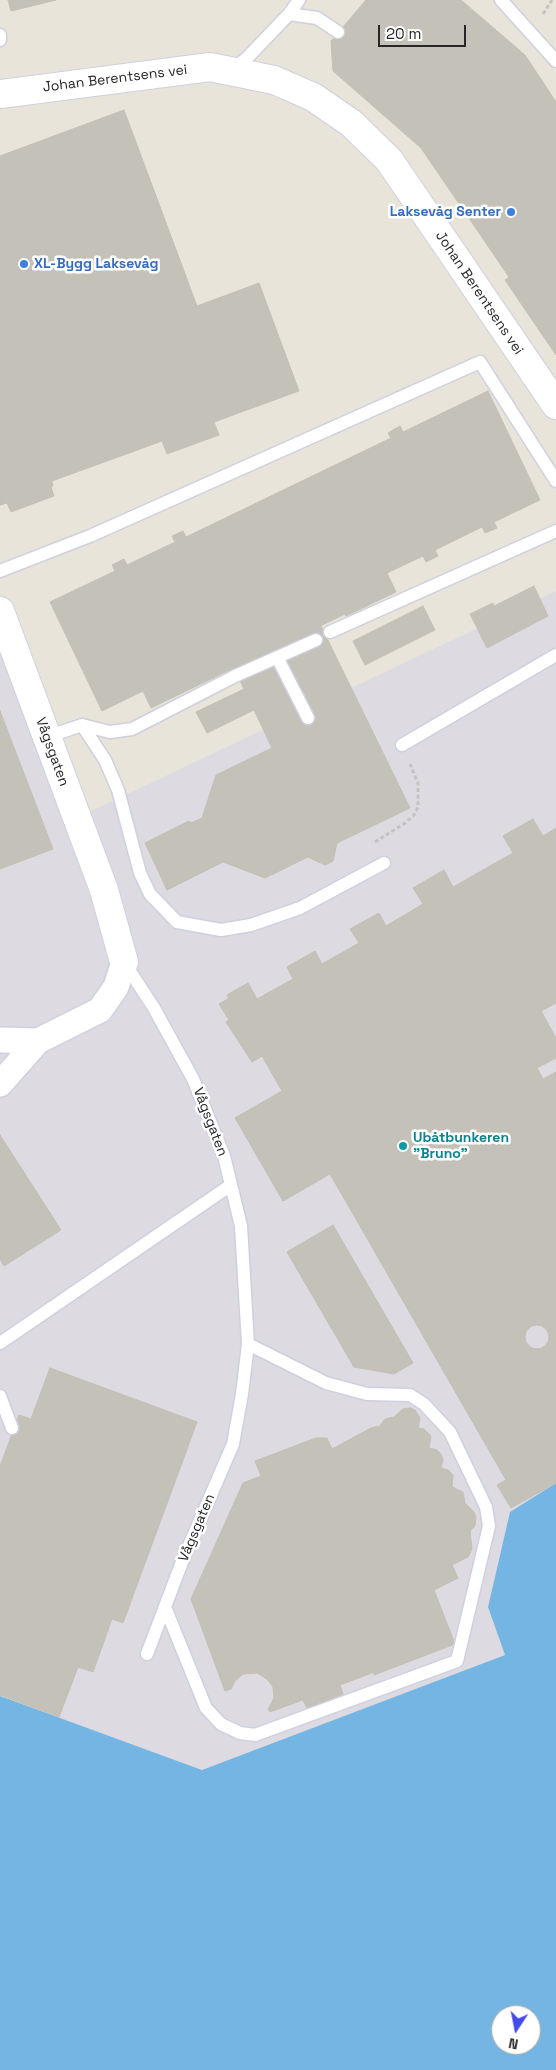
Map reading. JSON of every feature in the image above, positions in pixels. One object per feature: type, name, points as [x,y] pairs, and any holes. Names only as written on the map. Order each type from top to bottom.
[{"type":"street","name":"Johan Berentsens vei","points":[[0,94],[210,67],[274,80],[313,97],[351,123],[389,160],[556,405]]},
{"type":"street","name":"Vågsgaten","points":[[0,611],[104,890],[124,962]]},
{"type":"street","points":[[0,1084],[38,1041],[100,1010],[116,987],[124,962]]},
{"type":"street","points":[[0,1040],[38,1041]]},
{"type":"lane","points":[[231,70],[247,58],[289,14],[299,0]]},
{"type":"lane","points":[[502,0],[556,61]]},
{"type":"lane","points":[[289,14],[317,18],[338,32]]},
{"type":"lane","points":[[0,35],[0,40]]},
{"type":"lane","points":[[0,572],[90,536],[480,362],[556,481]]},
{"type":"lane","points":[[330,632],[556,531]]},
{"type":"lane","points":[[47,737],[82,725],[110,732],[132,729],[277,657],[316,640]]},
{"type":"lane","points":[[402,745],[556,655]]},
{"type":"lane","points":[[277,657],[308,718]]},
{"type":"lane","points":[[82,725],[105,760],[118,790],[140,873],[150,894],[177,922],[221,930],[251,925],[300,908],[384,863]]},
{"type":"lane","name":"Vågsgaten","points":[[124,962],[154,1008],[193,1079],[224,1156],[241,1226],[248,1344],[233,1444],[147,1654]]},
{"type":"lane","points":[[0,1343],[232,1185]]},
{"type":"lane","points":[[165,1607],[206,1708],[221,1724],[240,1733],[255,1735],[457,1661],[490,1526],[486,1507],[450,1432],[424,1404],[410,1395],[367,1394],[326,1383],[248,1344]]},
{"type":"lane","points":[[0,1396],[12,1428]]},
{"type":"path","points":[[384,863],[373,843],[406,823],[414,815],[418,807],[418,783],[402,745]]},
{"type":"shaded area","points":[[556,591],[556,1483],[510,1512],[488,1607],[505,1655],[202,1770],[0,1696],[0,601],[81,816]]},
{"type":"water","points":[[556,1483],[556,2070],[0,2070],[0,1696],[202,1770],[505,1655],[488,1607],[510,1512]]},
{"type":"building","points":[[8,0],[56,0],[11,11]]},
{"type":"building","name":"Laksevåg Senter","points":[[366,0],[461,0],[525,55],[556,102],[556,355],[505,280],[509,277],[421,148],[333,71],[331,41]]},
{"type":"building","points":[[124,110],[197,306],[259,283],[299,391],[214,422],[219,435],[167,454],[162,441],[52,481],[53,486],[51,487],[54,496],[11,512],[7,503],[0,505],[0,156]]},
{"type":"building","points":[[488,391],[540,500],[494,522],[497,528],[485,533],[482,527],[435,550],[438,556],[426,562],[423,556],[387,573],[396,592],[346,616],[345,614],[151,708],[143,691],[102,711],[50,602],[115,571],[112,565],[124,559],[127,565],[175,542],[172,536],[183,531],[186,537],[391,438],[388,433],[400,426],[403,432]]},
{"type":"building","points":[[534,586],[548,616],[487,648],[470,614],[493,603],[494,606]]},
{"type":"building","points":[[423,606],[435,630],[365,665],[353,641]]},
{"type":"building","points":[[321,626],[410,808],[337,843],[333,861],[325,865],[308,857],[265,878],[223,862],[167,890],[145,843],[189,821],[191,823],[202,818],[216,775],[272,748],[254,710],[207,733],[196,712],[244,689],[234,668]]},
{"type":"building","points":[[0,711],[53,849],[0,869]]},
{"type":"building","name":"Ubåtbunkeren \"Bruno\"","points":[[533,819],[543,836],[556,828],[556,1003],[541,1011],[556,1038],[556,1058],[537,1068],[543,1079],[556,1072],[556,1483],[511,1508],[497,1485],[506,1480],[330,1174],[283,1201],[235,1118],[282,1091],[262,1056],[252,1062],[226,1022],[229,1020],[219,1004],[229,998],[227,995],[248,983],[257,999],[293,979],[287,967],[315,951],[322,964],[359,943],[350,929],[379,913],[386,926],[423,904],[413,888],[444,870],[453,887],[513,853],[503,836]]},
{"type":"building","points":[[0,1135],[61,1230],[4,1266],[0,1259]]},
{"type":"building","points":[[333,1225],[413,1363],[394,1374],[354,1367],[287,1252]]},
{"type":"building","points":[[537,1325],[546,1328],[549,1337],[546,1346],[537,1349],[528,1346],[525,1337],[528,1328]]},
{"type":"building","points":[[50,1368],[197,1422],[123,1623],[112,1619],[93,1672],[78,1667],[59,1717],[0,1695],[0,1466],[19,1415],[31,1419]]},
{"type":"building","points":[[410,1408],[415,1410],[420,1418],[418,1428],[424,1429],[431,1436],[429,1448],[437,1450],[441,1454],[443,1460],[441,1468],[448,1470],[453,1475],[452,1487],[463,1492],[465,1503],[474,1512],[476,1517],[475,1526],[470,1531],[472,1549],[468,1557],[452,1565],[458,1578],[434,1590],[455,1644],[374,1675],[374,1672],[340,1685],[343,1694],[307,1708],[303,1700],[270,1712],[268,1709],[274,1698],[273,1687],[267,1679],[257,1673],[243,1674],[235,1681],[231,1689],[225,1691],[191,1599],[243,1483],[261,1476],[255,1461],[316,1438],[327,1438],[332,1449],[371,1428],[380,1426],[385,1419],[394,1417],[403,1409]]},
{"type":"place","name":"Laksevåg Senter","points":[[511,212]]},
{"type":"place","name":"XL-Bygg Laksevåg","points":[[24,264]]},
{"type":"place","name":"Ubåtbunkeren \"Bruno\"","points":[[403,1146]]}]
